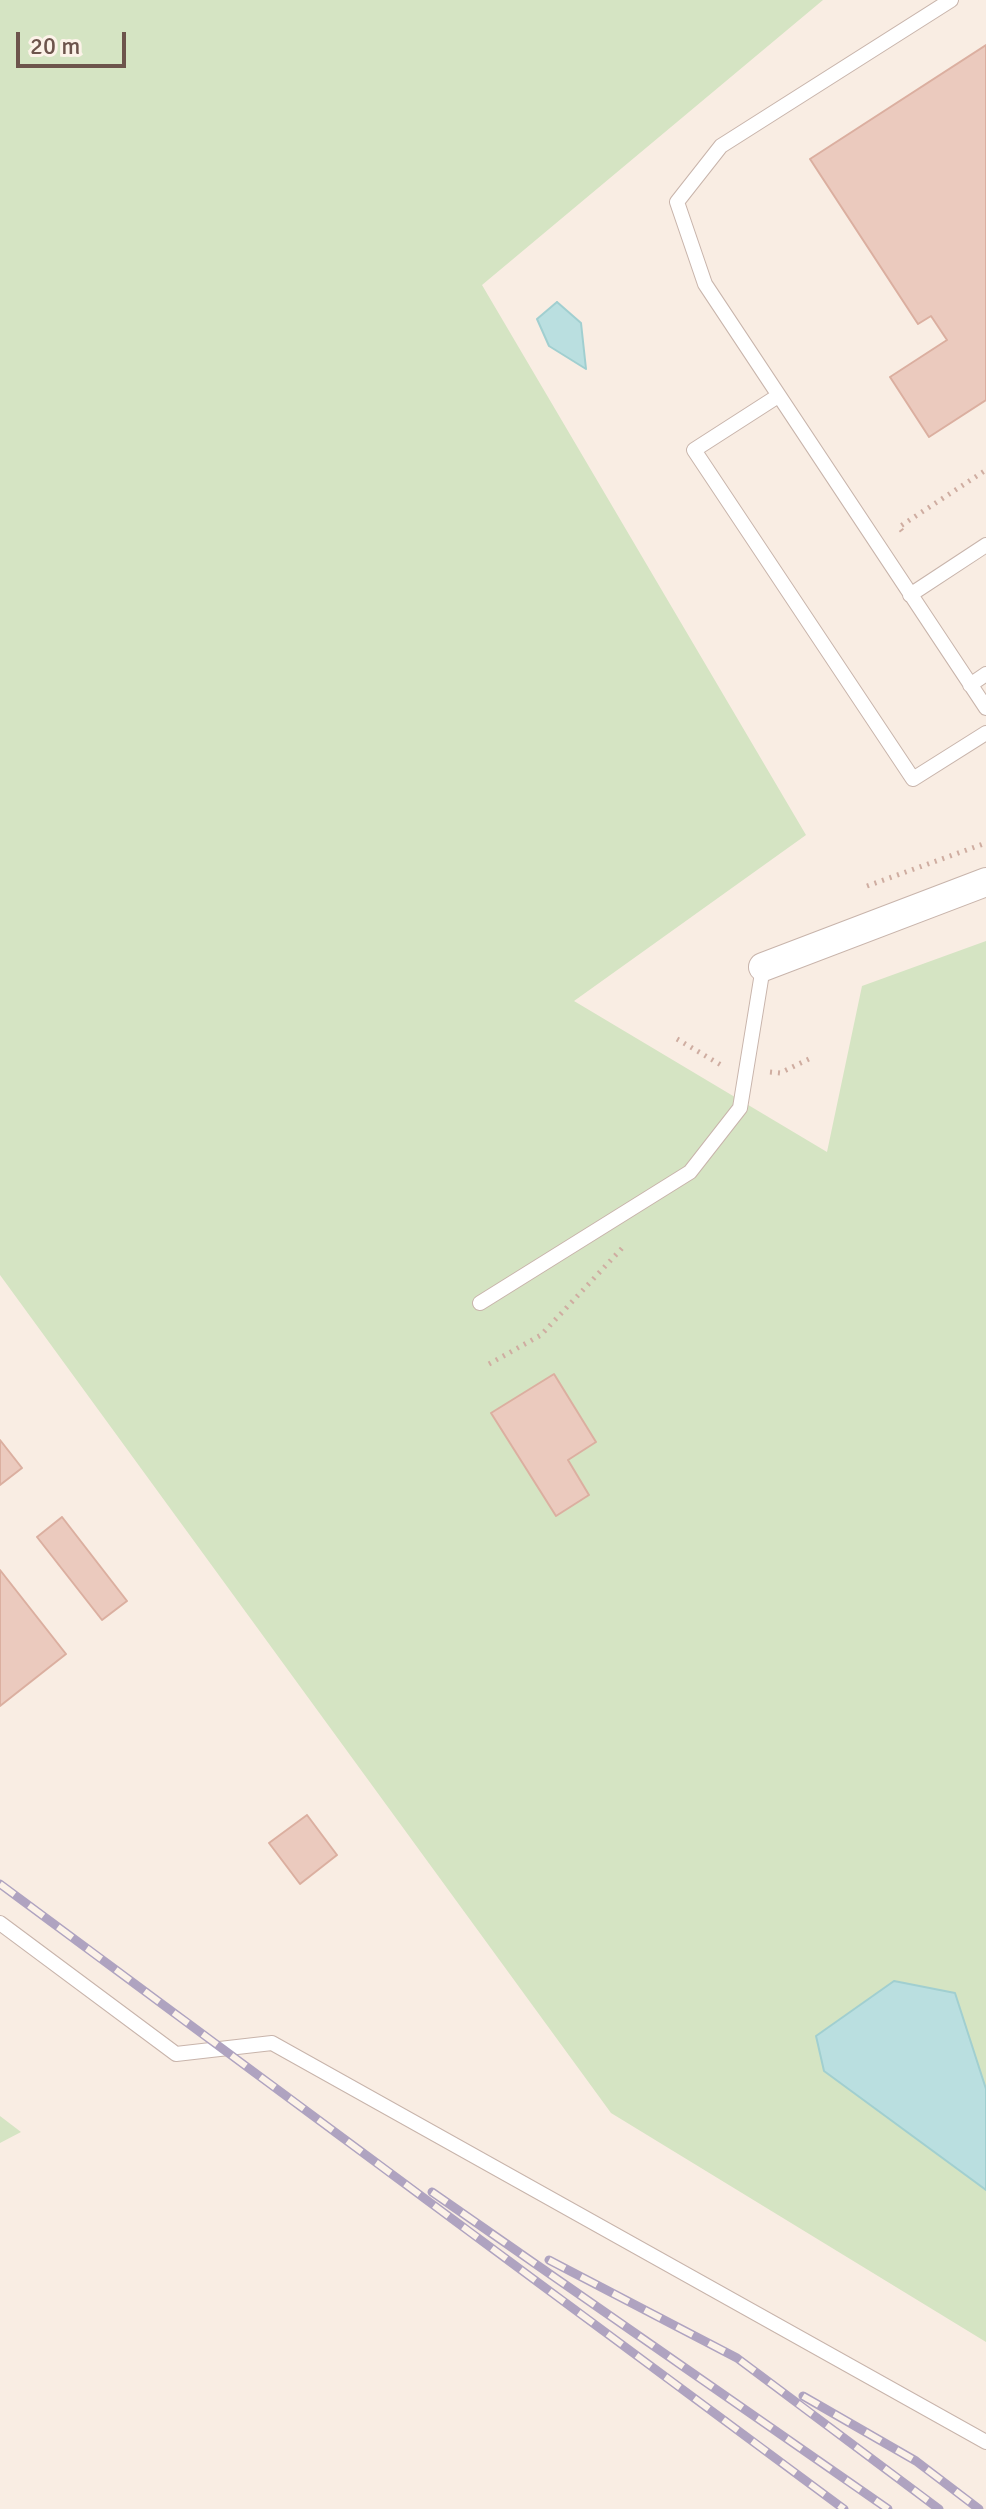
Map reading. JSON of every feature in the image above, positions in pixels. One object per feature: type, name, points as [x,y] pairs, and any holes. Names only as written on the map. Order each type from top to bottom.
[{"type":"street","points":[[763,967],[986,882]]},
{"type":"lane","points":[[951,0],[721,146],[677,202],[705,284],[986,708]]},
{"type":"lane","points":[[778,396],[694,450],[913,779],[986,733]]},
{"type":"lane","points":[[910,595],[986,545]]},
{"type":"lane","points":[[970,685],[986,674]]},
{"type":"lane","points":[[480,1303],[690,1172],[740,1108],[763,967]]},
{"type":"lane","points":[[0,1923],[176,2054],[272,2043],[986,2442]]},
{"type":"path","points":[[867,886],[986,843]]},
{"type":"green space","points":[[0,0],[823,0],[482,285],[806,835],[574,1001],[827,1152],[862,986],[986,941],[986,2342],[611,2113],[0,1275]]},
{"type":"green space","points":[[0,2116],[21,2132],[0,2143]]},
{"type":"water","points":[[557,302],[581,323],[586,369],[549,346],[537,319]]},
{"type":"water","points":[[894,1981],[955,1993],[986,2089],[986,2190],[824,2071],[816,2036]]},
{"type":"building","points":[[986,45],[986,400],[929,437],[890,377],[947,340],[931,316],[918,324],[810,159]]},
{"type":"building","points":[[554,1374],[596,1442],[568,1460],[589,1495],[556,1516],[491,1413]]},
{"type":"building","points":[[0,1440],[22,1468],[0,1485]]},
{"type":"building","points":[[62,1517],[127,1601],[102,1620],[37,1537]]},
{"type":"building","points":[[0,1570],[66,1654],[0,1706]]},
{"type":"building","points":[[307,1815],[337,1855],[300,1884],[269,1843]]},
{"type":"railway","points":[[0,1884],[844,2509]]},
{"type":"railway","points":[[432,2192],[888,2509]]},
{"type":"railway","points":[[549,2260],[737,2358],[939,2509]]},
{"type":"railway","points":[[803,2396],[916,2461],[979,2509]]}]
